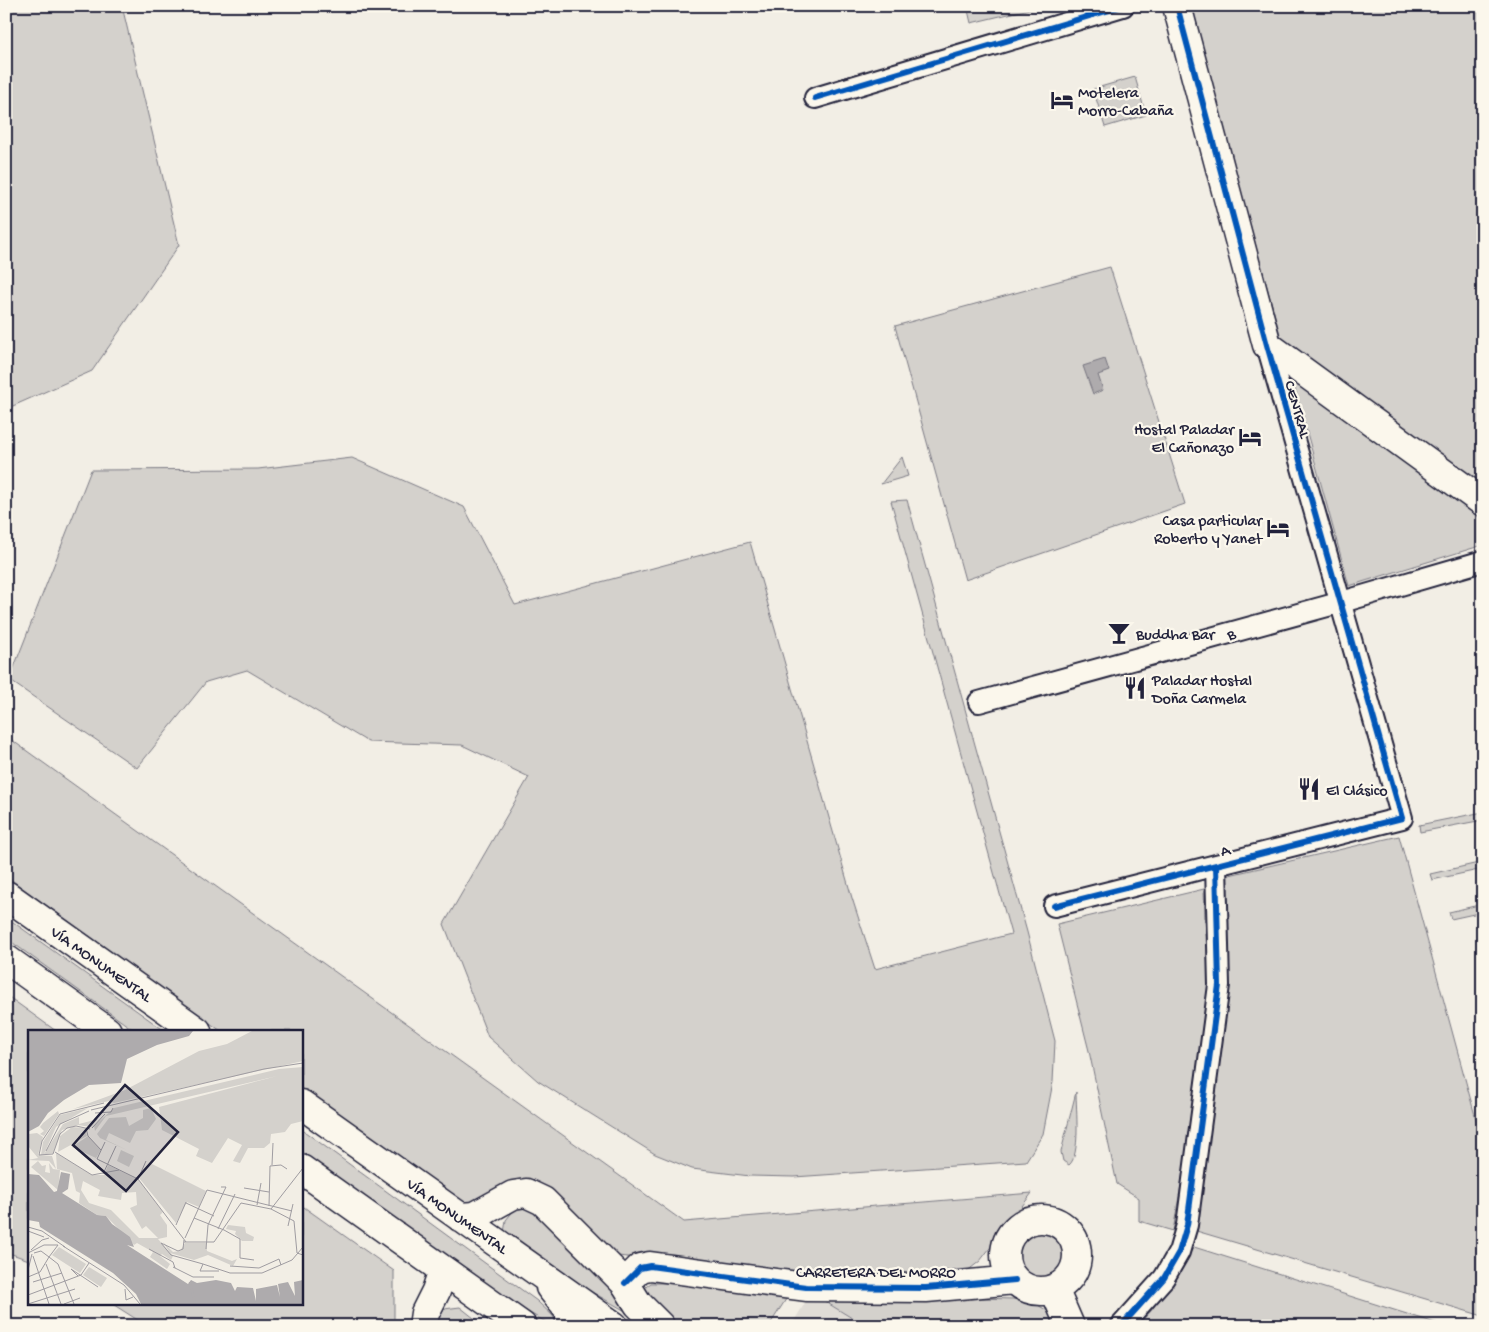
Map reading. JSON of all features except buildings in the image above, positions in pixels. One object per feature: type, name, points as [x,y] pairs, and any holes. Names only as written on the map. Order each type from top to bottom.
[{"type":"main road","name":"CENTRAL","points":[[1177,6],[1267,345]]},
{"type":"main road","points":[[1267,345],[1483,502]]},
{"type":"main road","name":"VÍA MONUMENTAL","points":[[6,895],[197,1030]]},
{"type":"main road","points":[[6,959],[107,1030]]},
{"type":"main road","name":"VÍA MONUMENTAL","points":[[302,1105],[613,1323]]},
{"type":"main road","points":[[302,1170],[522,1326]]},
{"type":"main road","points":[[460,1217],[475,1216],[513,1194],[526,1193],[543,1201],[625,1283],[638,1304],[660,1326]]},
{"type":"main road","points":[[1038,1219],[1049,1220],[1059,1224],[1073,1240],[1076,1260],[1072,1272],[1065,1282],[1054,1289],[1044,1291],[1033,1290],[1015,1280],[1008,1271],[1005,1260],[1005,1248],[1009,1237],[1016,1228],[1026,1222],[1038,1219]]},
{"type":"main road","points":[[511,1253],[550,1287],[570,1312],[570,1326]]},
{"type":"main road","name":"CARRETERA DEL MORRO","points":[[625,1283],[640,1268],[650,1266],[806,1287],[926,1288],[1015,1280]]},
{"type":"main road","points":[[423,1326],[425,1313],[436,1291],[443,1270]]},
{"type":"main road","points":[[1054,1289],[1070,1326]]},
{"type":"street","points":[[815,98],[1124,6]]},
{"type":"street","name":"CENTRAL","points":[[1267,345],[1342,602],[1402,818]]},
{"type":"street","name":"B","points":[[988,700],[1483,561]]},
{"type":"street","name":"A","points":[[1054,906],[1402,818]]},
{"type":"street","points":[[1121,1326],[1164,1278],[1179,1252],[1186,1225],[1219,985],[1216,865]]},
{"type":"shaded area","points":[[6,6],[122,6],[179,245],[92,371],[6,409]]},
{"type":"shaded area","points":[[967,6],[1042,6],[971,23]]},
{"type":"shaded area","points":[[1190,6],[1483,6],[1483,545],[1349,586]]},
{"type":"shaded area","points":[[1135,77],[1146,115],[1105,127],[1093,89]]},
{"type":"shaded area","points":[[1110,267],[1185,504],[965,580],[895,326]]},
{"type":"shaded area","points":[[1105,359],[1109,371],[1098,375],[1103,390],[1093,394],[1083,366]]},
{"type":"shaded area","points":[[902,457],[908,476],[881,484]]},
{"type":"shaded area","points":[[352,458],[464,507],[515,605],[750,542],[852,898],[875,969],[1011,934],[891,501],[907,500],[1027,932],[1055,1041],[1053,1082],[1043,1134],[1026,1161],[794,1177],[750,1176],[692,1169],[655,1154],[538,1081],[488,1037],[444,924],[529,777],[462,745],[368,742],[247,670],[206,682],[137,768],[9,680],[91,470],[258,469]]},
{"type":"shaded area","points":[[6,736],[684,1222],[1032,1193],[980,1261],[966,1272],[917,1277],[798,1276],[609,1255],[543,1192],[465,1207],[302,1090],[302,1030],[220,1030],[6,876]]},
{"type":"shaded area","points":[[1483,812],[1483,820],[1420,832],[1419,825]]},
{"type":"shaded area","points":[[1399,836],[1483,1145],[1483,1316],[1193,1230],[1225,876]]},
{"type":"shaded area","points":[[1483,862],[1483,869],[1432,880],[1430,874]]},
{"type":"shaded area","points":[[1204,889],[1205,922],[1211,981],[1193,1115],[1173,1231],[1139,1221],[1139,1198],[1117,1184],[1089,1051],[1057,924]]},
{"type":"shaded area","points":[[1483,904],[1483,912],[1451,919],[1449,912]]},
{"type":"shaded area","points":[[6,917],[164,1030],[134,1030],[6,938]]},
{"type":"shaded area","points":[[6,995],[55,1030],[28,1030],[28,1260],[6,1252]]},
{"type":"shaded area","points":[[1076,1092],[1076,1142],[1073,1160],[1069,1165],[1063,1161],[1061,1152]]},
{"type":"shaded area","points":[[302,1130],[537,1301],[553,1316],[558,1326],[553,1326],[508,1301],[302,1152]]},
{"type":"shaded area","points":[[518,1205],[535,1207],[636,1317],[576,1283],[504,1233],[506,1220]]},
{"type":"shaded area","points":[[302,1206],[394,1271],[394,1326],[147,1326],[113,1304],[302,1304]]},
{"type":"shaded area","points":[[1037,1232],[1045,1232],[1054,1236],[1060,1242],[1064,1255],[1060,1268],[1054,1274],[1045,1278],[1037,1278],[1028,1274],[1022,1268],[1018,1259],[1018,1251],[1022,1242],[1028,1236]]},
{"type":"shaded area","points":[[1194,1247],[1445,1326],[1137,1326],[1151,1311]]},
{"type":"shaded area","points":[[651,1283],[670,1283],[788,1296],[769,1326],[679,1326],[645,1296],[645,1288]]},
{"type":"shaded area","points":[[811,1293],[865,1326],[791,1326]]},
{"type":"shaded area","points":[[811,1293],[1013,1299],[1036,1304],[1051,1313],[1057,1326],[865,1326]]},
{"type":"shaded area","points":[[460,1307],[484,1326],[432,1326],[433,1321],[444,1309]]},
{"type":"cycle path","points":[[815,98],[1123,6]]},
{"type":"cycle path","points":[[1054,906],[1402,818],[1267,345],[1177,6]]},
{"type":"cycle path","points":[[1121,1326],[1164,1278],[1179,1252],[1187,1225],[1219,985],[1216,865]]},
{"type":"cycle path","points":[[625,1283],[640,1268],[650,1266],[806,1287],[926,1288],[1015,1280]]},
{"type":"place","name":"Motelera Morro-Cabaña","points":[[1062,100]]},
{"type":"place","name":"Hostal Paladar El Cañonazo","points":[[1250,437]]},
{"type":"place","name":"Casa particular Roberto y Yanet","points":[[1278,528]]},
{"type":"place","name":"Buddha Bar","points":[[1119,633]]},
{"type":"place","name":"Paladar Hostal Doña Carmela","points":[[1135,688]]},
{"type":"place","name":"El Clásico","points":[[1309,789]]}]
